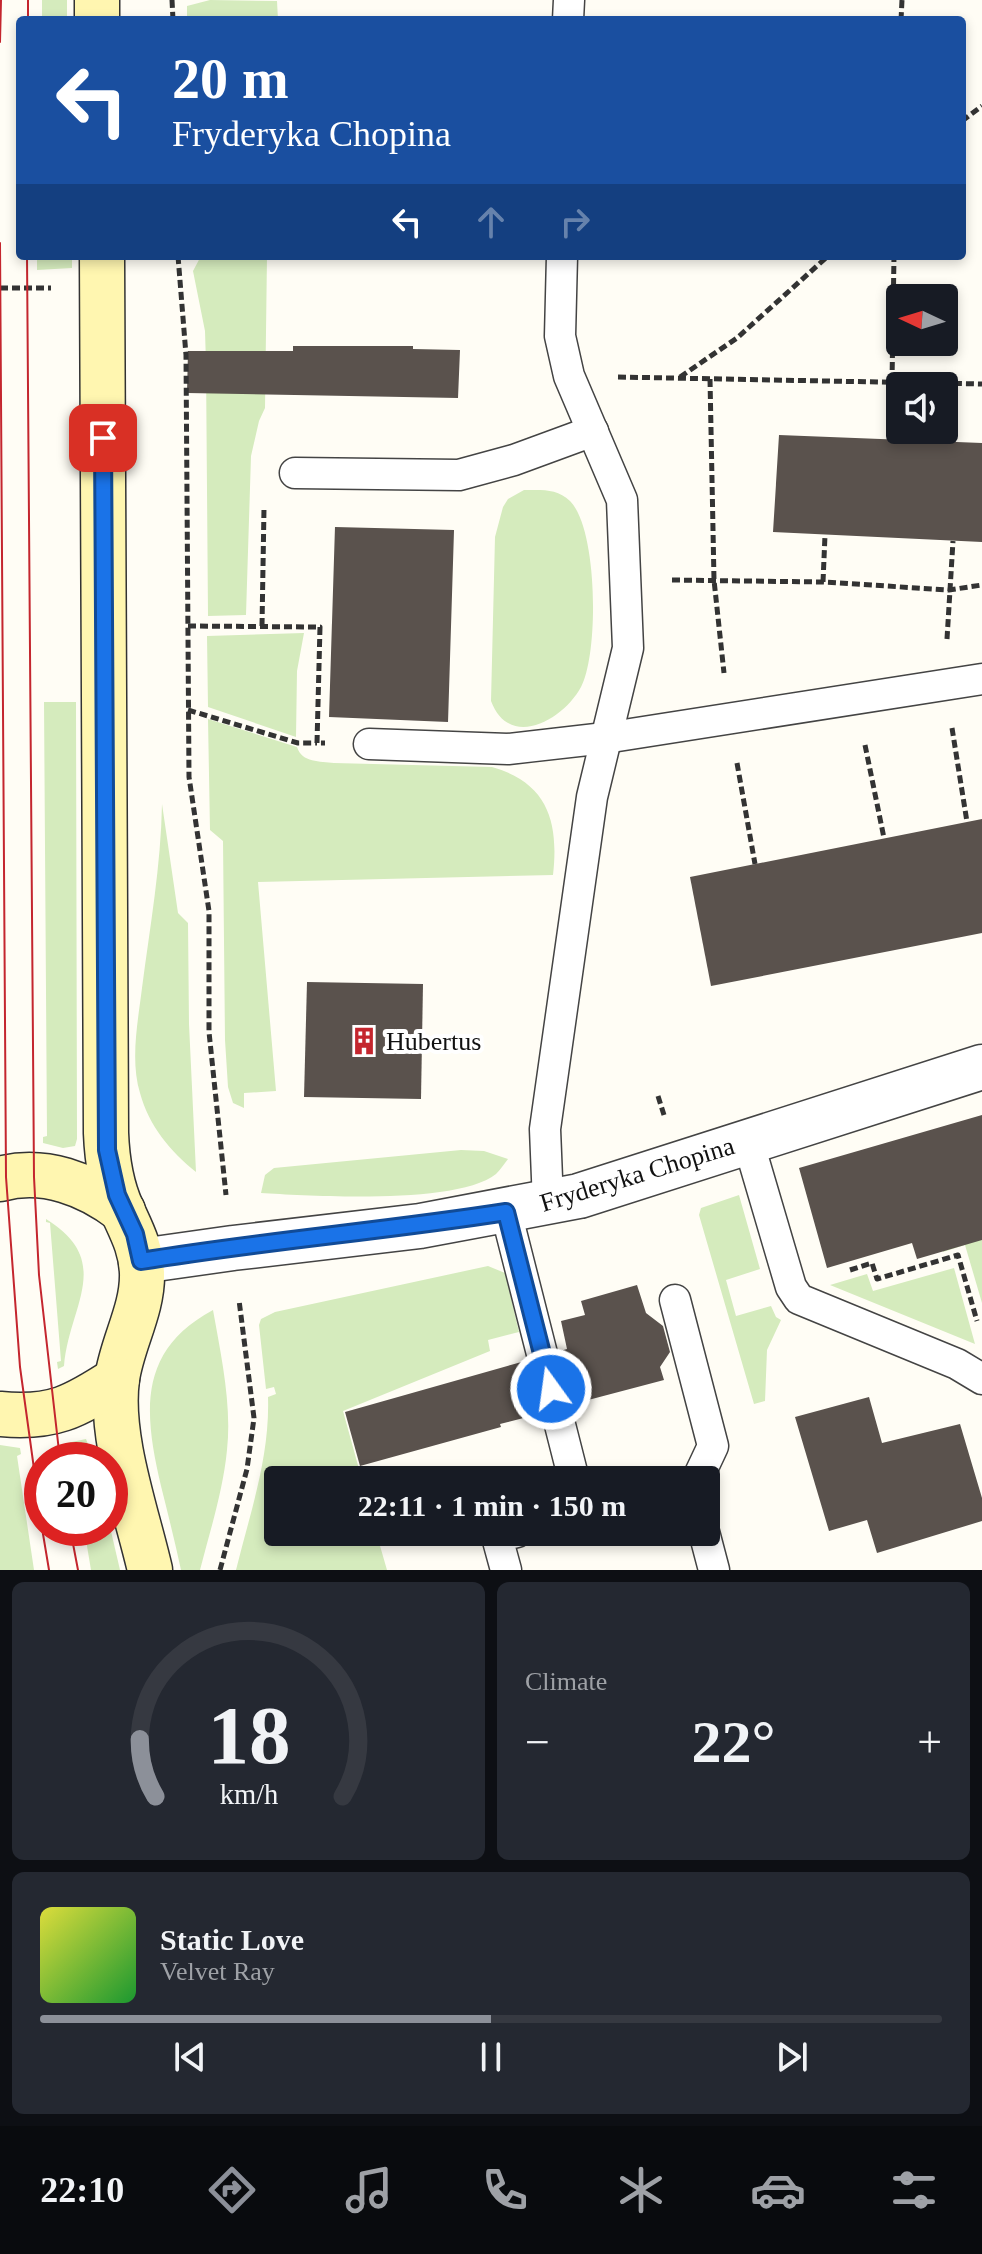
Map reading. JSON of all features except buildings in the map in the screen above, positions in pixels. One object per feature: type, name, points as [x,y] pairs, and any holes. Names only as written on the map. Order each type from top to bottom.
[{"type":"main road","points":[[102,260],[106,1133],[109,1165],[123,1211],[135,1234],[141,1261],[139,1303],[117,1379],[116,1425],[150,1570]]},
{"type":"main road","points":[[0,1179],[34,1177],[71,1181],[95,1191],[123,1211]]},
{"type":"main road","points":[[0,1414],[25,1416],[53,1413],[74,1405],[117,1379]]},
{"type":"street","name":"Fryderyka Chopina","points":[[141,1261],[420,1226],[548,1203],[619,1184],[982,1067]]},
{"type":"lane","points":[[548,1203],[545,1129],[592,797],[628,648],[622,500],[569,376],[560,336],[562,260]]},
{"type":"lane","points":[[295,473],[459,475],[514,460],[593,431]]},
{"type":"lane","points":[[369,744],[508,749],[605,738],[982,679]]},
{"type":"lane","points":[[748,1141],[791,1287],[799,1299],[957,1364],[982,1379]]},
{"type":"lane","points":[[506,1212],[570,1466]]},
{"type":"lane","points":[[675,1300],[713,1446],[704,1466]]},
{"type":"lane","points":[[499,1546],[506,1570]]},
{"type":"lane","points":[[708,1546],[714,1570]]},
{"type":"path","points":[[178,260],[186,355],[189,777],[209,911],[211,1062],[225,1188]]},
{"type":"path","points":[[679,378],[737,338],[824,260]]},
{"type":"path","points":[[892,372],[894,260]]},
{"type":"path","points":[[0,288],[37,287]]},
{"type":"path","points":[[569,376],[886,382]]},
{"type":"path","points":[[710,379],[714,580],[729,717],[755,864]]},
{"type":"path","points":[[958,383],[982,384]]},
{"type":"path","points":[[262,626],[264,474],[295,473]]},
{"type":"path","points":[[823,582],[825,535]]},
{"type":"path","points":[[953,541],[945,685],[967,822]]},
{"type":"path","points":[[626,579],[823,582],[949,590],[982,585]]},
{"type":"path","points":[[188,626],[320,627],[317,743]]},
{"type":"path","points":[[856,698],[884,838]]},
{"type":"path","points":[[188,710],[298,743],[369,744]]},
{"type":"path","points":[[791,1287],[872,1263],[877,1279],[958,1255],[978,1324]]},
{"type":"path","points":[[220,1570],[247,1469],[254,1427],[239,1302]]},
{"type":"green space","points":[[42,0],[67,0],[67,16],[42,16]]},
{"type":"green space","points":[[210,0],[277,1],[278,16],[187,16],[187,6]]},
{"type":"green space","points":[[37,260],[72,260],[72,268],[37,270]]},
{"type":"green space","points":[[199,260],[267,260],[265,408],[251,456],[246,615],[208,616],[205,331],[193,271]]},
{"type":"green space","points":[[524,490],[560,494],[570,501],[579,516],[591,563],[593,621],[587,670],[581,687],[573,699],[550,719],[523,727],[511,724],[500,716],[491,701],[495,537],[503,507],[508,499]]},
{"type":"green space","points":[[304,633],[297,671],[296,737],[208,707],[207,636]]},
{"type":"green space","points":[[44,702],[76,702],[77,1139],[75,1146],[63,1148],[43,1143],[43,1137],[47,1136]]},
{"type":"green space","points":[[208,719],[297,747],[307,759],[317,761],[492,767],[526,783],[537,794],[546,807],[554,838],[553,875],[258,882],[276,1091],[244,1093],[244,1108],[233,1103],[228,1087],[223,841],[210,830]]},
{"type":"green space","points":[[162,804],[178,913],[188,923],[196,1172],[169,1146],[155,1127],[144,1105],[137,1080],[137,1027],[157,873]]},
{"type":"green space","points":[[461,1150],[484,1151],[508,1159],[496,1174],[477,1184],[450,1190],[383,1196],[261,1193],[265,1175],[274,1168]]},
{"type":"green space","points":[[739,1195],[760,1269],[726,1280],[736,1316],[771,1306],[781,1320],[767,1350],[765,1401],[754,1404],[699,1215],[701,1208]]},
{"type":"green space","points":[[46,1219],[67,1235],[79,1252],[83,1268],[83,1286],[64,1366],[58,1369],[57,1362],[61,1361],[50,1223]]},
{"type":"green space","points":[[982,1226],[982,1303],[965,1245],[943,1252],[938,1235]]},
{"type":"green space","points":[[488,1266],[505,1273],[519,1332],[488,1340],[490,1351],[343,1411],[358,1466],[264,1466],[264,1546],[380,1546],[387,1570],[236,1570],[262,1463],[268,1397],[276,1394],[274,1387],[266,1389],[259,1325],[261,1319],[275,1312]]},
{"type":"green space","points":[[954,1268],[975,1344],[830,1285],[867,1274],[873,1291]]},
{"type":"green space","points":[[213,1310],[227,1398],[227,1450],[200,1570],[181,1570],[155,1459],[150,1409],[152,1386],[159,1364],[170,1345],[188,1326]]},
{"type":"green space","points":[[0,1445],[20,1448],[21,1454],[17,1456],[24,1503],[24,1546],[30,1546],[34,1570],[0,1570]]},
{"type":"green space","points":[[87,1546],[114,1546],[120,1570],[91,1570]]},
{"type":"tram line","points":[[0,42],[1,0]]},
{"type":"tram line","points":[[28,0],[28,16]]},
{"type":"tram line","points":[[0,243],[6,1177],[20,1367],[30,1442]]},
{"type":"tram line","points":[[27,260],[34,1177],[39,1275],[58,1442]]},
{"type":"tram line","points":[[45,1546],[49,1570]]},
{"type":"tram line","points":[[73,1546],[78,1570]]},
{"type":"place","name":"Hubertus","points":[[364,1041]]},
{"type":"route","points":[[103,438],[107,1150],[117,1195],[135,1234],[141,1261],[420,1226],[506,1212],[551,1389]]}]
